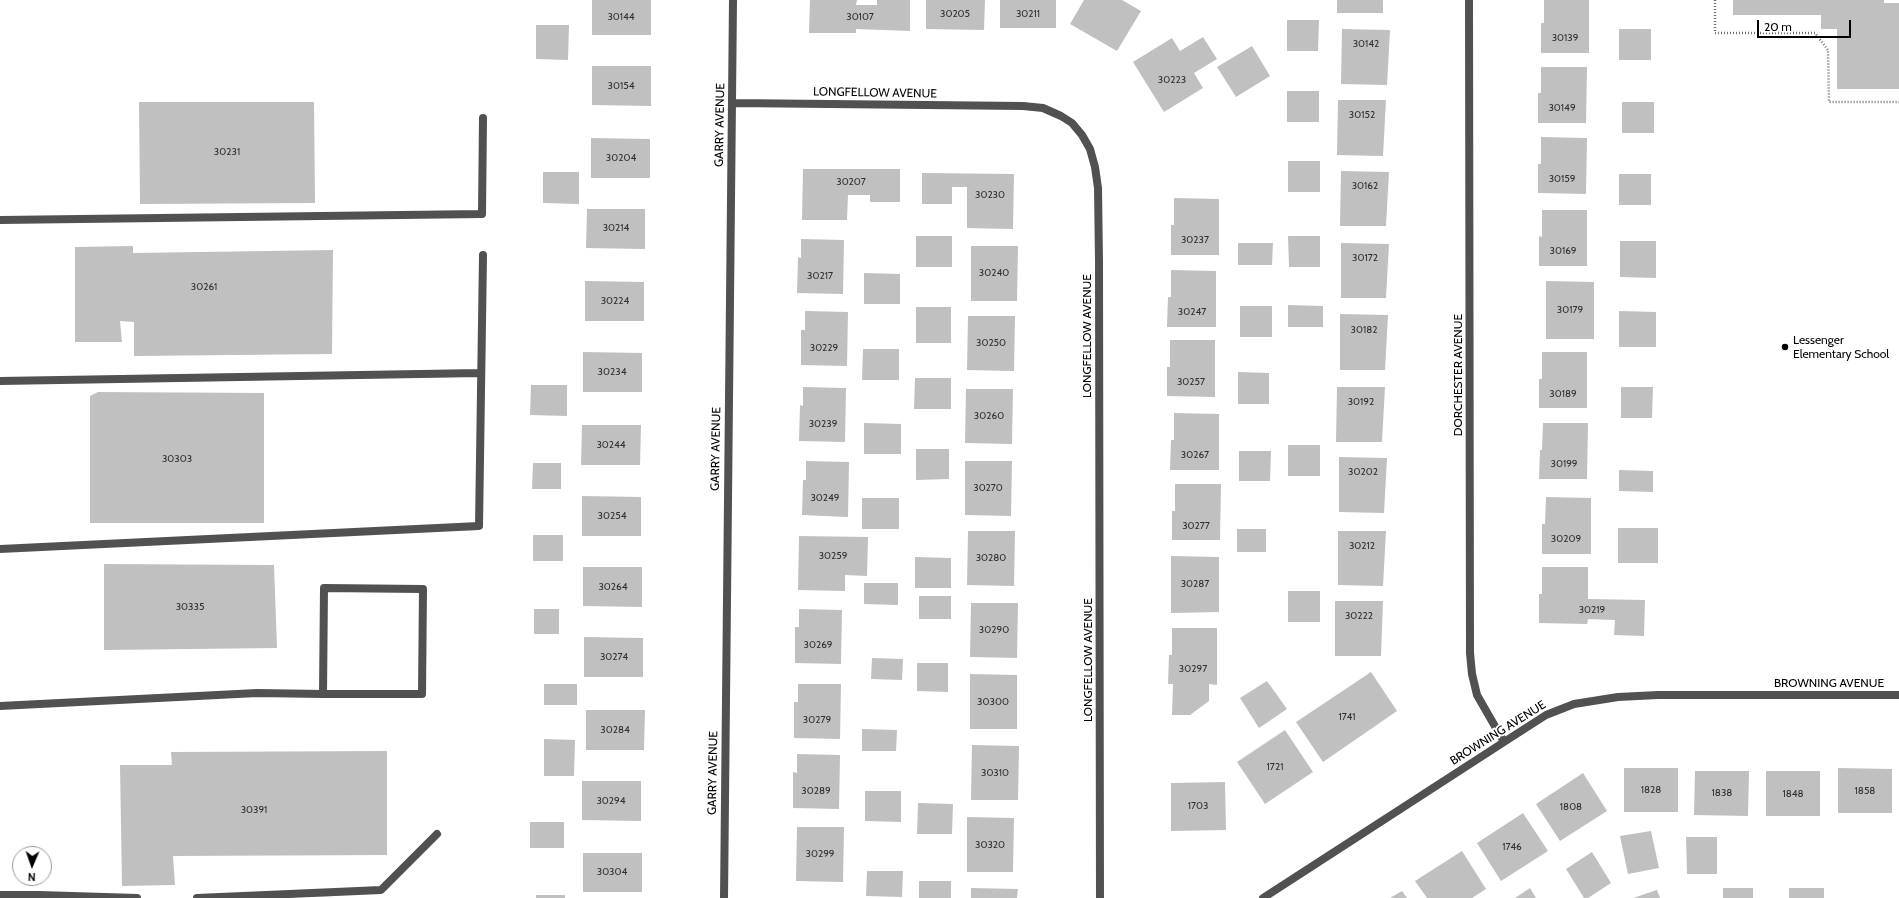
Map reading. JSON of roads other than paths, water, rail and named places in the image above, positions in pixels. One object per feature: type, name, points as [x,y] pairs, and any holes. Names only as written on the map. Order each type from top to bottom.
[{"type":"street","name":"GARRY AVENUE","points":[[724,898],[733,0]]},
{"type":"street","name":"DORCHESTER AVENUE","points":[[1469,0],[1470,653],[1472,674],[1477,695],[1504,742]]},
{"type":"street","name":"LONGFELLOW AVENUE","points":[[732,103],[1023,106],[1043,108],[1072,123],[1082,135],[1090,150],[1096,167],[1098,188],[1099,261],[1100,898]]},
{"type":"street","points":[[0,220],[482,214],[483,118]]},
{"type":"street","points":[[0,549],[479,526],[480,374],[483,255]]},
{"type":"street","points":[[0,381],[480,374]]},
{"type":"street","points":[[0,706],[257,693],[323,694],[422,694],[423,589],[324,588],[323,694]]},
{"type":"street","name":"BROWNING AVENUE","points":[[1263,898],[1546,715],[1574,704],[1611,698],[1658,695],[1899,695]]},
{"type":"street","points":[[197,898],[381,890],[437,834]]},
{"type":"street","points":[[0,896],[38,895],[137,898]]},
{"type":"place","name":"Lessenger Elementary School","points":[[1785,347]]}]
